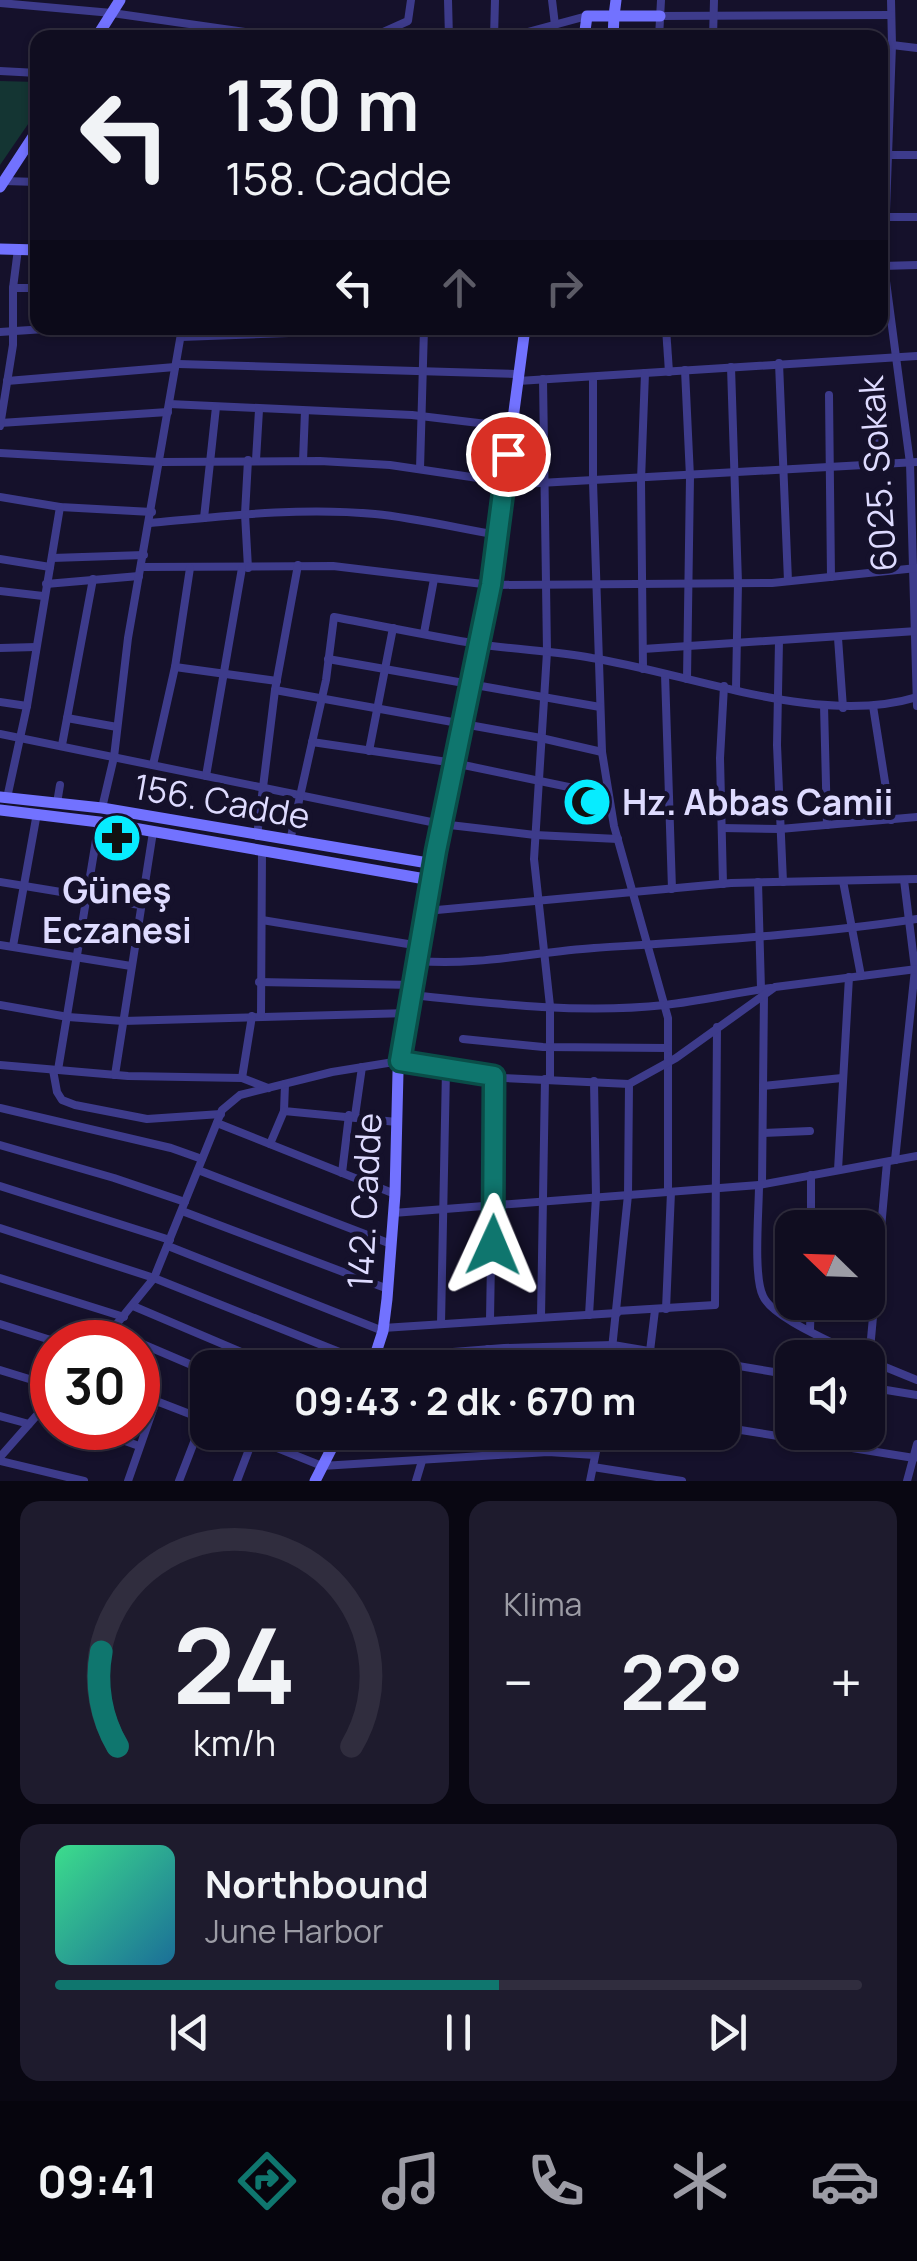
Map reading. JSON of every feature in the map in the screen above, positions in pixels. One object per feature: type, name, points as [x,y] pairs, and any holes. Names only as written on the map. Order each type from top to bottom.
[{"type":"street","points":[[101,30],[120,0]]},
{"type":"street","points":[[388,30],[408,21],[410,0]]},
{"type":"street","points":[[448,0],[449,30]]},
{"type":"street","points":[[494,30],[495,0]]},
{"type":"street","points":[[552,0],[554,25]]},
{"type":"street","points":[[613,30],[616,0]]},
{"type":"street","points":[[659,30],[661,0]]},
{"type":"street","points":[[713,30],[714,0]]},
{"type":"street","name":"6025. Sokak","points":[[888,74],[892,45],[890,0]]},
{"type":"street","points":[[0,3],[112,12],[234,30]]},
{"type":"street","points":[[585,30],[587,16]]},
{"type":"street","points":[[536,30],[587,16],[891,16]]},
{"type":"street","points":[[892,45],[917,48]]},
{"type":"street","points":[[0,71],[30,72]]},
{"type":"street","points":[[2,184],[30,141]]},
{"type":"street","points":[[888,155],[917,155]]},
{"type":"street","points":[[2,184],[30,182]]},
{"type":"street","points":[[888,217],[917,217]]},
{"type":"street","points":[[0,249],[30,250]]},
{"type":"street","points":[[18,249],[0,424],[216,407],[423,416],[512,427]]},
{"type":"street","points":[[888,266],[917,266]]},
{"type":"street","points":[[13,288],[30,288]]},
{"type":"street","name":"6025. Sokak","points":[[888,326],[914,463],[917,706]]},
{"type":"street","points":[[0,332],[30,330]]},
{"type":"street","points":[[102,808],[114,757],[140,572],[181,335]]},
{"type":"street","points":[[420,469],[426,335]]},
{"type":"street","name":"142. Cadde","points":[[377,1350],[388,1289],[400,1061],[434,864],[491,585],[523,335]]},
{"type":"street","points":[[666,335],[668,372]]},
{"type":"street","points":[[7,381],[176,366],[424,370],[544,380],[917,356]]},
{"type":"street","points":[[779,363],[788,581]]},
{"type":"street","points":[[732,367],[738,583],[736,688]]},
{"type":"street","points":[[685,370],[690,477],[687,678]]},
{"type":"street","points":[[642,669],[645,373]]},
{"type":"street","points":[[593,376],[602,752],[607,795],[665,1005],[669,1192],[666,1309]]},
{"type":"street","points":[[540,1318],[550,1047],[535,835],[547,652],[544,380]]},
{"type":"street","points":[[873,386],[875,466]]},
{"type":"street","points":[[829,394],[831,577]]},
{"type":"street","points":[[204,518],[216,407]]},
{"type":"street","points":[[206,776],[245,568],[246,514],[260,410]]},
{"type":"street","points":[[303,461],[306,411]]},
{"type":"street","points":[[904,413],[917,412]]},
{"type":"street","points":[[0,453],[160,462],[303,461],[420,469],[505,483],[546,484],[914,463]]},
{"type":"street","points":[[0,496],[60,506],[152,512]]},
{"type":"street","points":[[4,797],[20,738],[60,506]]},
{"type":"street","points":[[150,523],[291,511],[378,514],[498,535]]},
{"type":"street","points":[[0,559],[51,562],[144,555]]},
{"type":"street","points":[[46,584],[190,568],[298,565],[370,569],[491,585],[788,581],[914,568]]},
{"type":"street","points":[[257,836],[276,686],[298,565]]},
{"type":"street","points":[[153,765],[175,667],[190,568]]},
{"type":"street","points":[[62,745],[93,579]]},
{"type":"street","points":[[424,634],[434,579]]},
{"type":"street","points":[[0,591],[43,596]]},
{"type":"street","points":[[290,842],[322,700],[334,617],[479,644],[598,659],[843,708],[916,697]]},
{"type":"street","points":[[370,751],[393,628]]},
{"type":"street","points":[[643,649],[915,631]]},
{"type":"street","points":[[838,638],[843,708]]},
{"type":"street","points":[[779,642],[776,745],[782,882]]},
{"type":"street","points":[[0,648],[36,647]]},
{"type":"street","points":[[328,659],[600,706]]},
{"type":"street","points":[[175,667],[225,672],[322,700],[602,752]]},
{"type":"street","points":[[665,674],[672,888]]},
{"type":"street","points":[[723,884],[720,758],[724,686]]},
{"type":"street","points":[[0,702],[26,706]]},
{"type":"street","points":[[824,705],[827,825]]},
{"type":"street","points":[[873,706],[891,820]]},
{"type":"street","points":[[67,718],[117,727]]},
{"type":"street","points":[[0,734],[442,824],[535,835],[618,839]]},
{"type":"street","points":[[312,742],[454,764],[607,795]]},
{"type":"street","points":[[0,766],[12,768]]},
{"type":"street","points":[[57,803],[60,785]]},
{"type":"street","name":"156. Cadde","points":[[4,797],[102,808],[434,864]]},
{"type":"street","name":"156. Cadde","points":[[0,810],[99,822],[431,880]]},
{"type":"street","points":[[13,946],[37,813]]},
{"type":"street","points":[[722,828],[780,829],[917,817]]},
{"type":"street","points":[[99,822],[79,956],[56,1070],[57,1092],[62,1100],[147,1119],[219,1119],[270,1144],[395,1194]]},
{"type":"street","points":[[116,1075],[153,832]]},
{"type":"street","points":[[242,1078],[260,982],[262,852]]},
{"type":"street","points":[[426,911],[723,884],[917,879]]},
{"type":"street","points":[[869,1340],[916,969],[913,919],[904,880]]},
{"type":"street","points":[[843,881],[861,976]]},
{"type":"street","points":[[0,882],[140,906]]},
{"type":"street","points":[[758,882],[763,991],[759,1281],[763,1298],[776,1312],[830,1340]]},
{"type":"street","points":[[418,961],[455,964],[853,928],[913,919]]},
{"type":"street","points":[[262,920],[420,946]]},
{"type":"street","points":[[0,945],[131,966]]},
{"type":"street","points":[[260,982],[413,990],[550,1006],[665,1005],[916,969]]},
{"type":"street","points":[[838,1170],[849,978]]},
{"type":"street","points":[[121,1320],[154,1278],[219,1119],[240,1096],[400,1061],[494,1076],[628,1084],[668,1062],[763,991]]},
{"type":"street","points":[[0,1005],[68,1017],[123,1021],[409,1013]]},
{"type":"street","points":[[0,1186],[169,1243],[383,1329],[715,1305],[717,1027]]},
{"type":"street","points":[[463,1038],[550,1047],[668,1048]]},
{"type":"street","points":[[0,1064],[116,1075],[242,1078],[269,1088]]},
{"type":"street","points":[[342,1173],[362,1067]]},
{"type":"street","points":[[441,1324],[446,1068]]},
{"type":"street","points":[[490,1320],[494,1076]]},
{"type":"street","points":[[763,1086],[842,1078]]},
{"type":"street","points":[[589,1315],[596,1197],[594,1080]]},
{"type":"street","points":[[270,1144],[284,1111],[285,1084]]},
{"type":"street","points":[[612,1350],[628,1195],[628,1084]]},
{"type":"street","points":[[0,1108],[171,1148],[202,1159]]},
{"type":"street","points":[[284,1111],[398,1122]]},
{"type":"street","points":[[763,1133],[810,1131]]},
{"type":"street","points":[[0,1145],[114,1178],[388,1289]]},
{"type":"street","points":[[394,1213],[761,1184],[917,1156]]},
{"type":"street","points":[[198,1170],[391,1244]]},
{"type":"street","points":[[811,1176],[812,1210]]},
{"type":"street","points":[[0,1228],[154,1278],[337,1350]]},
{"type":"street","points":[[0,1278],[124,1317]]},
{"type":"street","points":[[133,1306],[236,1350]]},
{"type":"street","points":[[650,1350],[655,1310]]},
{"type":"street","points":[[810,1320],[810,1330]]},
{"type":"street","points":[[0,1324],[30,1333]]},
{"type":"street","points":[[488,1350],[613,1345],[644,1350]]},
{"type":"street","points":[[160,1352],[190,1364]]},
{"type":"street","points":[[740,1366],[775,1372]]},
{"type":"street","points":[[885,1367],[917,1380]]},
{"type":"street","points":[[0,1370],[30,1379]]},
{"type":"street","points":[[885,1390],[917,1395]]},
{"type":"street","points":[[160,1403],[190,1414]]},
{"type":"street","points":[[0,1416],[29,1424],[0,1459],[84,1481]]},
{"type":"street","points":[[740,1430],[914,1458]]},
{"type":"street","points":[[907,1481],[917,1444]]},
{"type":"street","points":[[128,1481],[138,1450]]},
{"type":"street","points":[[179,1481],[192,1450]]},
{"type":"street","points":[[236,1481],[249,1450]]},
{"type":"street","points":[[281,1450],[322,1466],[548,1452],[595,1455]]},
{"type":"street","points":[[314,1481],[330,1450]]},
{"type":"street","points":[[590,1481],[596,1450]]},
{"type":"street","points":[[416,1481],[422,1461]]},
{"type":"street","points":[[592,1467],[682,1481]]},
{"type":"street","points":[[19,1481],[25,1468]]},
{"type":"green space","points":[[0,81],[30,82],[30,121],[0,165]]},
{"type":"place","name":"Hz. Abbas Camii","points":[[587,802]]},
{"type":"place","name":"Güneş Eczanesi","points":[[117,838]]},
{"type":"route","points":[[493,1245],[494,1076],[400,1061],[436,851],[491,585],[508,454]]}]
